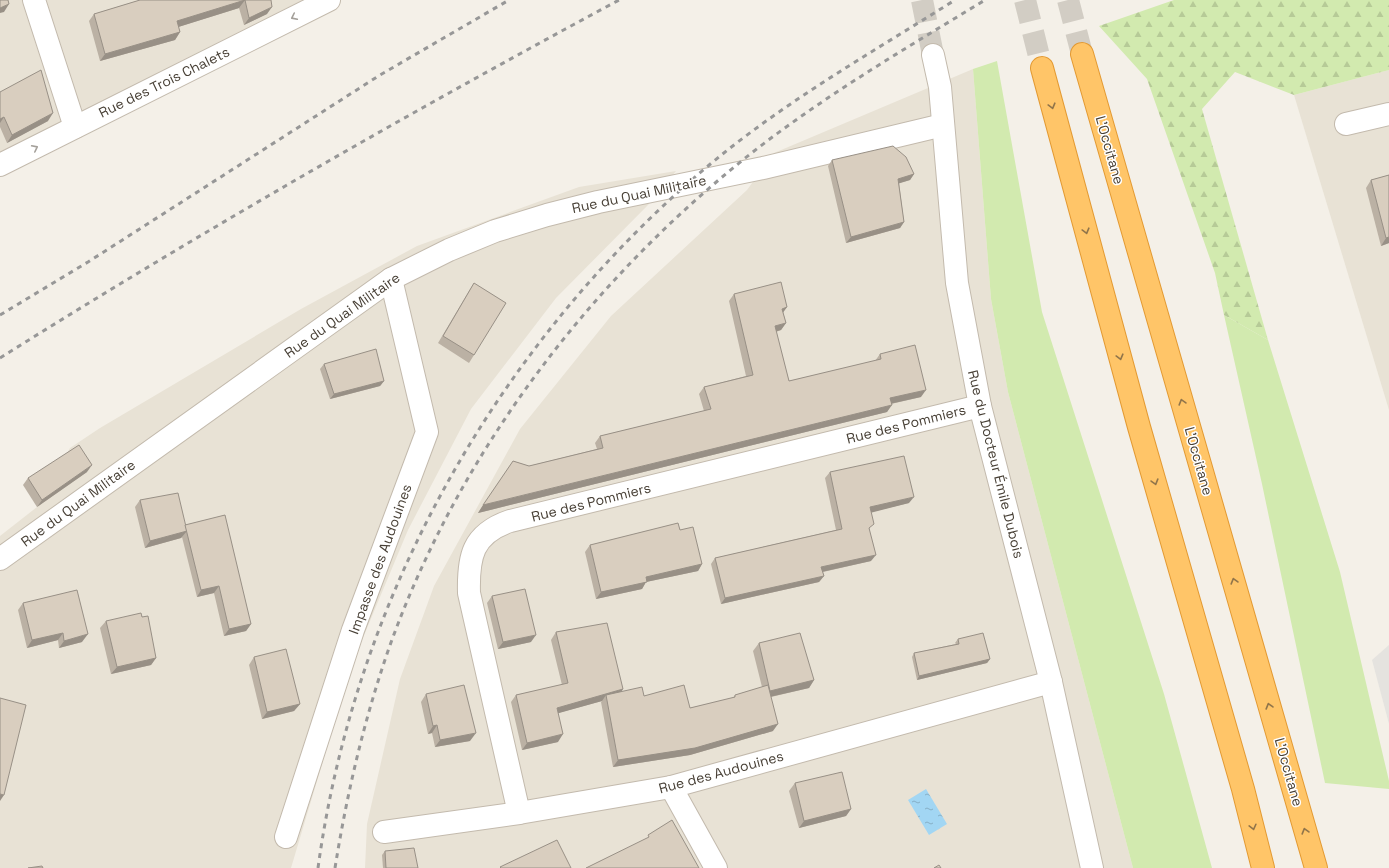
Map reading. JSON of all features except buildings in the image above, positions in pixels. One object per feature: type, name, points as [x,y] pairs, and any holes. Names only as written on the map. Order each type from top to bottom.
[{"type":"highway","name":"L'Occitane","points":[[1082,54],[1316,868]]},
{"type":"highway","points":[[1042,68],[1139,427],[1241,782],[1263,868]]},
{"type":"street","points":[[34,0],[75,127]]},
{"type":"street","name":"Rue des Trois Chalets","points":[[0,165],[329,0]]},
{"type":"street","name":"Rue du Docteur Émile Dubois","points":[[933,55],[940,87],[957,283],[980,406],[1051,682],[1092,868]]},
{"type":"street","points":[[1346,124],[1389,114]]},
{"type":"street","name":"Rue du Quai Militaire","points":[[0,559],[391,279],[448,250],[495,231],[547,215],[598,202],[763,168],[943,125]]},
{"type":"street","name":"Impasse des Audouines","points":[[286,837],[353,630],[427,432],[391,279]]},
{"type":"street","name":"Rue des Pommiers","points":[[519,813],[469,593],[469,570],[473,552],[483,535],[494,527],[510,521],[980,406]]},
{"type":"street","name":"Rue des Audouines","points":[[384,832],[519,813],[671,787],[1051,682]]},
{"type":"street","points":[[671,787],[716,868]]},
{"type":"shaded area","points":[[0,0],[313,0],[0,176]]},
{"type":"shaded area","points":[[973,69],[991,299],[1008,392],[1133,868],[365,868],[367,824],[400,679],[434,586],[520,429],[611,316],[747,190],[774,153]]},
{"type":"shaded area","points":[[1389,70],[1389,410],[1294,95]]},
{"type":"shaded area","points":[[676,171],[648,205],[556,298],[471,409],[408,530],[352,664],[291,868],[0,868],[0,536],[37,507],[70,448],[100,428],[301,309],[417,246],[579,187]]},
{"type":"shaded area","points":[[1389,645],[1389,724],[1372,660]]},
{"type":"green space","points":[[1174,0],[1389,0],[1389,70],[1294,95],[1235,72],[1202,109],[1268,340],[1224,315],[1215,273],[1147,79],[1099,26]]},
{"type":"green space","points":[[997,61],[1042,312],[1164,694],[1212,868],[1133,868],[1008,392],[991,299],[973,69]]},
{"type":"green space","points":[[1224,315],[1268,340],[1340,572],[1389,781],[1389,789],[1325,783],[1262,484]]},
{"type":"water","points":[[926,789],[947,824],[929,835],[908,800]]},
{"type":"tunnel","points":[[922,0],[933,55]]},
{"type":"tunnel","points":[[1025,0],[1042,68]]},
{"type":"tunnel","points":[[1068,0],[1082,54]]},
{"type":"railway","points":[[0,315],[88,262],[380,75],[509,0]]},
{"type":"railway","points":[[0,358],[152,264],[306,174],[384,129],[619,0]]},
{"type":"railway","points":[[318,868],[337,767],[365,668],[402,573],[448,481],[502,394],[564,312],[632,236],[708,166],[797,99],[955,0]]},
{"type":"railway","points":[[335,868],[357,757],[389,648],[418,577],[451,508],[490,442],[533,379],[580,319],[631,262],[686,209],[744,159],[802,116],[892,56],[985,0]]}]
